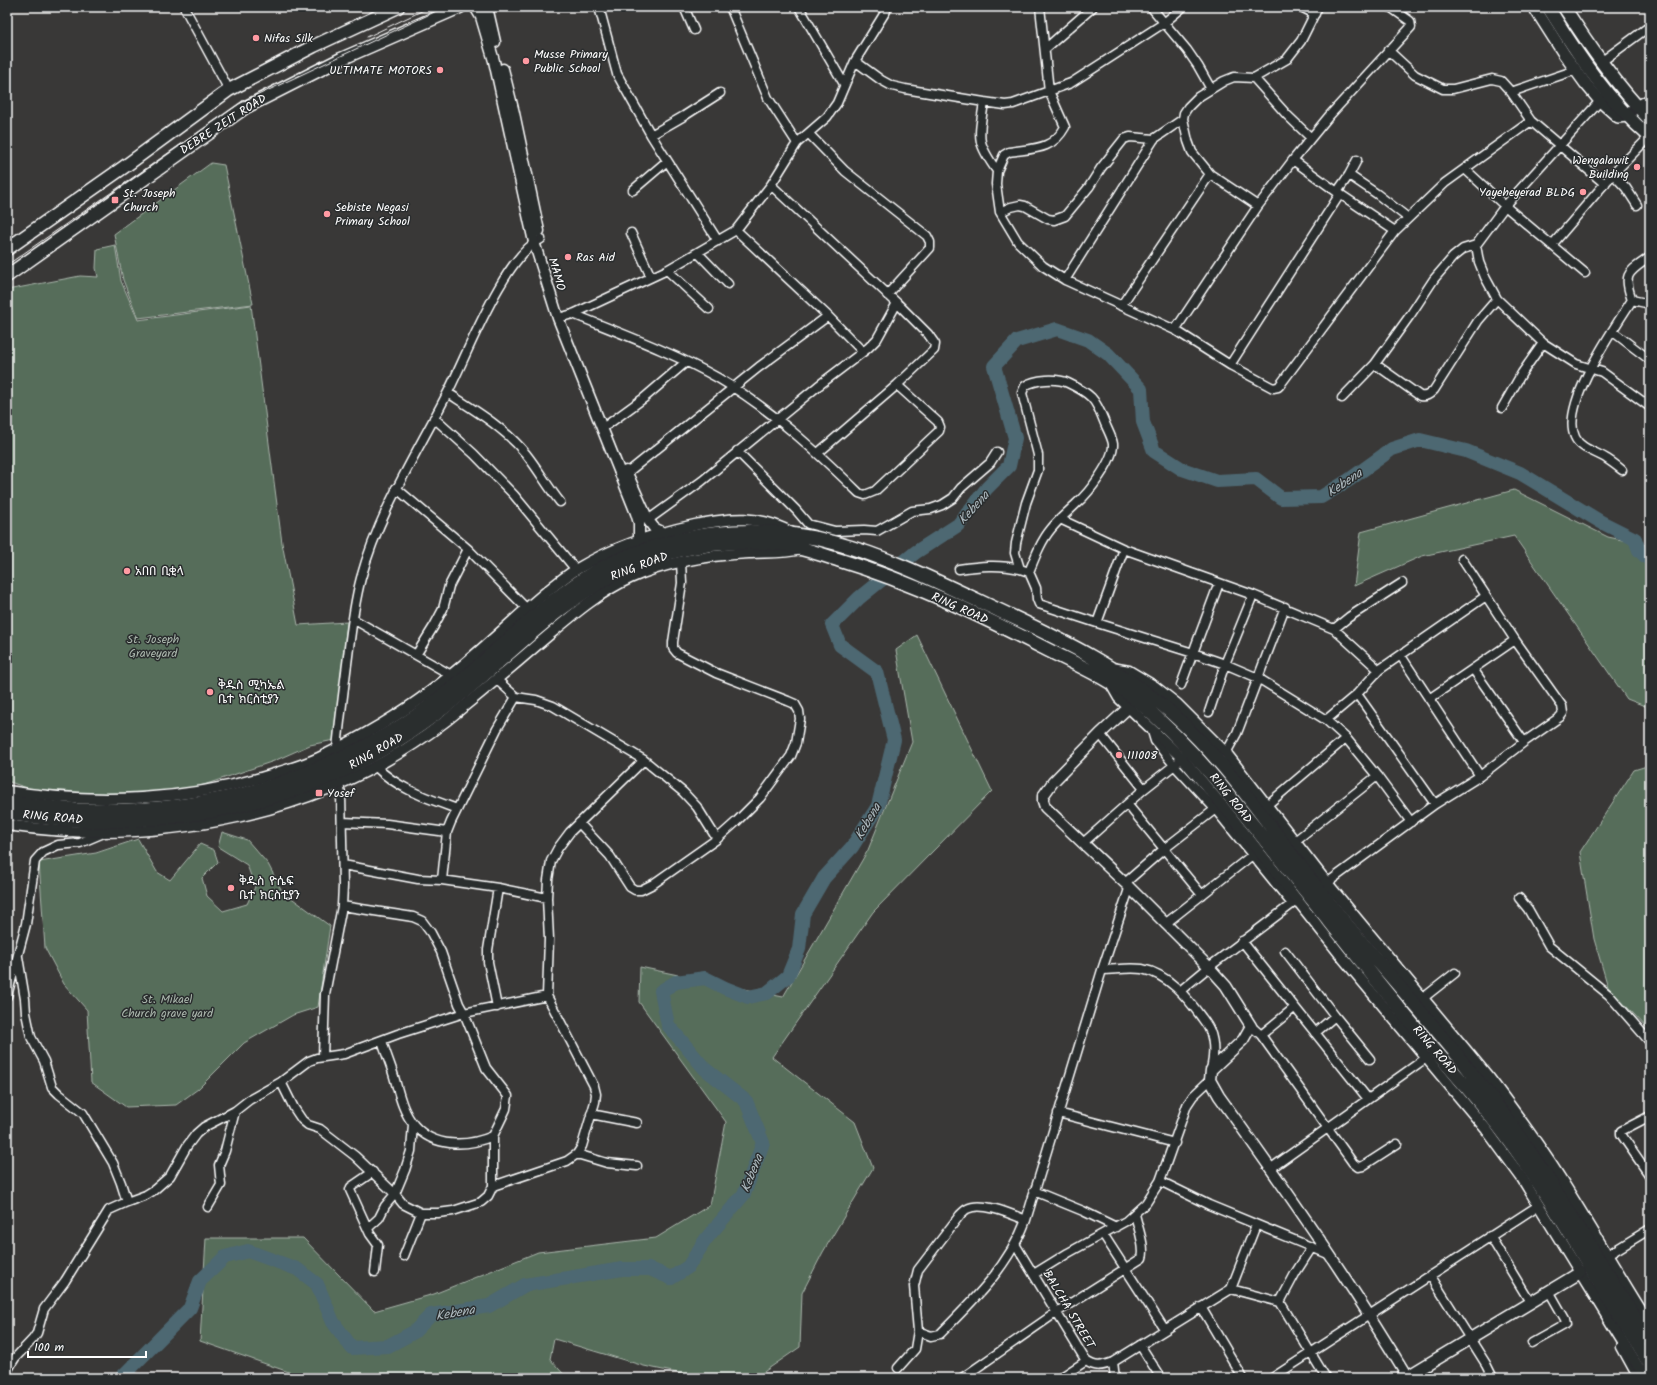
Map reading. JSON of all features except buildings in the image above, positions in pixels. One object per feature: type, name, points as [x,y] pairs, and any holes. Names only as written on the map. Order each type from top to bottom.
[{"type":"highway","name":"RING ROAD","points":[[7,802],[81,810],[126,809],[185,805],[267,787],[355,751],[396,729],[454,686],[554,600],[596,571],[615,562],[648,548],[707,533],[743,530],[792,533],[836,542],[895,564],[1030,626],[1108,667],[1129,680],[1160,703],[1178,719],[1220,762],[1327,901],[1497,1105],[1551,1182],[1645,1344],[1650,1365]]},
{"type":"highway","name":"RING ROAD","points":[[7,813],[40,819],[102,821],[151,819],[212,812],[262,800],[320,781],[350,767],[411,732],[458,697],[552,615],[606,578],[629,567],[660,556],[691,548],[726,544],[759,543],[784,545],[803,549],[892,577],[1024,637],[1111,684],[1141,703],[1178,738],[1210,771],[1410,1021],[1483,1105],[1540,1184],[1645,1344]]},
{"type":"main road","name":"DEBRE ZEIT ROAD","points":[[7,249],[124,167],[229,90],[314,46],[398,7]]},
{"type":"main road","name":"DEBRE ZEIT ROAD","points":[[7,276],[246,107],[341,59],[460,7]]},
{"type":"main road","points":[[1534,7],[1564,54],[1600,101],[1618,117],[1627,116],[1636,106]]},
{"type":"main road","points":[[1548,7],[1584,62],[1627,116],[1650,136]]},
{"type":"main road","points":[[1564,7],[1601,62],[1636,106],[1650,120]]},
{"type":"main road","points":[[1406,1378],[1581,1272]]},
{"type":"street","points":[[184,7],[229,90]]},
{"type":"street","name":"MAMO","points":[[475,7],[481,17],[510,114],[537,240],[636,513],[639,523],[639,540]]},
{"type":"street","points":[[487,7],[510,114]]},
{"type":"street","points":[[600,7],[617,74],[651,135],[718,241]]},
{"type":"street","points":[[684,7],[694,30]]},
{"type":"street","points":[[730,7],[768,98],[797,143]]},
{"type":"street","points":[[799,7],[844,84]]},
{"type":"street","points":[[1040,7],[1049,91],[1064,122],[1064,126],[1062,131],[1046,146],[1009,152],[1004,155],[997,171],[996,184],[1000,212],[1018,242],[1043,266],[1065,280],[1175,330],[1230,365],[1273,388],[1278,387],[1395,231],[1445,184],[1531,121]]},
{"type":"street","points":[[1045,49],[1093,7]]},
{"type":"street","points":[[1151,7],[1187,50],[1211,89]]},
{"type":"street","points":[[855,61],[892,86],[984,102],[1005,105],[1013,104],[1071,83],[1164,23],[1183,7]]},
{"type":"street","points":[[1258,206],[1210,174],[1192,152],[1183,119],[1188,106],[1211,89],[1234,77],[1254,78],[1287,59],[1292,54],[1317,10],[1301,7]]},
{"type":"street","points":[[1175,330],[1258,206],[1293,160],[1388,50],[1409,30],[1411,24],[1390,7]]},
{"type":"street","points":[[565,316],[667,270],[736,230],[771,185],[797,143],[809,134],[830,112],[837,102],[855,61],[886,8]]},
{"type":"street","points":[[1601,62],[1650,26]]},
{"type":"street","points":[[1388,50],[1415,75],[1443,89],[1453,89],[1492,79],[1498,79],[1511,92],[1531,121],[1605,184]]},
{"type":"street","points":[[1511,92],[1576,70]]},
{"type":"street","points":[[1254,78],[1287,115],[1311,138]]},
{"type":"street","points":[[651,135],[720,93]]},
{"type":"street","points":[[1636,106],[1650,98]]},
{"type":"street","points":[[1342,398],[1375,364],[1434,279],[1453,257],[1463,249],[1476,245],[1505,206],[1600,101]]},
{"type":"street","points":[[984,102],[979,134],[980,143],[984,154],[997,171]]},
{"type":"street","points":[[1065,280],[1154,139],[1183,119]]},
{"type":"street","points":[[809,134],[845,171],[927,236],[930,242],[930,248],[887,295]]},
{"type":"street","points":[[1552,245],[1613,174],[1650,136]]},
{"type":"street","points":[[1000,212],[1011,206],[1020,205],[1025,206],[1048,219],[1054,220],[1065,216],[1089,187],[1101,168],[1124,139],[1130,137],[1154,139]]},
{"type":"street","points":[[1293,160],[1395,231]]},
{"type":"street","points":[[1230,365],[1339,193],[1357,160]]},
{"type":"street","points":[[633,190],[667,161]]},
{"type":"street","points":[[1465,169],[1505,206],[1585,273]]},
{"type":"street","points":[[1121,306],[1210,174]]},
{"type":"street","points":[[1613,174],[1626,188],[1637,205]]},
{"type":"street","points":[[1349,175],[1408,218]]},
{"type":"street","points":[[771,185],[897,303],[928,334],[935,344],[934,350],[897,385],[818,453]]},
{"type":"street","points":[[736,230],[828,316],[863,352]]},
{"type":"street","points":[[631,233],[651,277]]},
{"type":"street","points":[[337,749],[353,619],[361,578],[372,544],[396,488],[448,393],[501,282],[513,265],[537,240]]},
{"type":"street","points":[[1476,245],[1479,262],[1485,277],[1498,299],[1543,343],[1576,364],[1602,372],[1650,406]]},
{"type":"street","points":[[698,253],[728,284]]},
{"type":"street","points":[[1632,300],[1627,286],[1627,279],[1632,270],[1650,257]]},
{"type":"street","points":[[667,270],[709,309]]},
{"type":"street","points":[[1375,364],[1420,396],[1429,395],[1434,390],[1478,321],[1498,299]]},
{"type":"street","points":[[1632,300],[1650,304]]},
{"type":"street","points":[[1622,470],[1607,458],[1581,445],[1574,437],[1573,423],[1575,406],[1582,386],[1612,331],[1632,300]]},
{"type":"street","points":[[648,520],[702,481],[778,418],[863,352],[877,339],[897,303]]},
{"type":"street","points":[[565,316],[686,362],[733,388],[778,418],[818,453],[859,493],[865,495],[875,491],[939,431],[940,427],[938,422],[897,385]]},
{"type":"street","points":[[565,316],[607,425],[648,520],[654,528],[662,532]]},
{"type":"street","points":[[627,473],[733,388],[828,316]]},
{"type":"street","points":[[1612,331],[1650,360]]},
{"type":"street","points":[[1502,408],[1522,373],[1543,343]]},
{"type":"street","points":[[607,425],[644,398],[686,362]]},
{"type":"street","points":[[1020,569],[1015,553],[1016,543],[1026,503],[1038,470],[1038,455],[1022,393],[1025,386],[1036,381],[1063,381],[1086,392],[1094,399],[1113,445],[1108,463],[1096,480],[1079,502],[1060,519],[1045,537],[1029,572]]},
{"type":"street","points":[[448,393],[496,425],[507,435],[526,454],[560,502]]},
{"type":"street","points":[[434,418],[474,454],[514,495],[576,570]]},
{"type":"street","points":[[737,451],[808,524],[835,531],[877,531],[912,510],[931,509],[942,506],[953,498],[961,488],[990,463],[997,452]]},
{"type":"street","points":[[396,488],[468,549],[527,609]]},
{"type":"street","points":[[1060,519],[1124,549],[1285,607],[1334,629],[1379,670]]},
{"type":"street","points":[[7,791],[62,797],[109,799],[160,796],[198,792],[259,779],[294,768],[337,749],[398,714],[451,675],[550,588],[576,570],[616,548],[662,532],[721,520],[768,522],[792,533]]},
{"type":"street","points":[[416,655],[443,609],[449,586],[468,549]]},
{"type":"street","points":[[7,825],[75,832],[146,830],[211,822],[297,800],[339,784],[375,766],[420,739],[496,679],[579,609],[630,579],[681,561],[702,557],[750,553],[786,553],[803,549]]},
{"type":"street","points":[[1097,623],[1124,549]]},
{"type":"street","points":[[1327,883],[1435,804],[1480,776],[1524,742],[1560,717],[1563,710],[1562,706],[1515,640],[1462,559]]},
{"type":"street","points":[[579,823],[610,856],[630,887],[635,890],[640,890],[653,884],[717,838],[736,822],[760,798],[791,756],[796,743],[800,719],[799,710],[795,704],[716,673],[677,653],[673,648],[682,583],[681,561]]},
{"type":"street","points":[[958,569],[978,566],[1000,566],[1029,572],[1036,588],[1039,604],[1193,653],[1225,664],[1258,678],[1326,720],[1346,738],[1412,822]]},
{"type":"street","points":[[1180,686],[1219,583]]},
{"type":"street","points":[[1334,629],[1349,617],[1402,583]]},
{"type":"street","points":[[1209,712],[1225,664],[1253,595]]},
{"type":"street","points":[[1326,720],[1357,694],[1379,670],[1486,596]]},
{"type":"street","points":[[1226,753],[1237,733],[1285,607]]},
{"type":"street","points":[[353,619],[451,675]]},
{"type":"street","points":[[1429,699],[1515,640]]},
{"type":"street","points":[[1401,656],[1480,776]]},
{"type":"street","points":[[1108,667],[1128,671],[1154,686],[1177,704],[1226,753],[1327,883],[1490,1079],[1514,1111],[1563,1182],[1606,1256],[1650,1325]]},
{"type":"street","points":[[1473,669],[1524,742]]},
{"type":"street","points":[[496,679],[516,697],[536,700],[553,706],[644,760],[683,792],[697,807],[717,838]]},
{"type":"street","points":[[1111,684],[1119,698],[1183,759],[1255,853],[1295,902],[1486,1129],[1522,1178],[1601,1304],[1645,1378]]},
{"type":"street","points":[[1357,694],[1435,804]]},
{"type":"street","points":[[442,880],[447,832],[497,729],[516,697]]},
{"type":"street","points":[[1129,707],[1053,782],[1043,796],[1042,801],[1048,811],[1127,886],[1209,967],[1226,986],[1252,1026],[1261,1035],[1353,1163],[1358,1167],[1363,1166],[1397,1144]]},
{"type":"street","points":[[1151,728],[1156,742],[1174,765],[1219,807]]},
{"type":"street","points":[[1100,734],[1144,789]]},
{"type":"street","points":[[1267,805],[1346,738]]},
{"type":"street","points":[[1083,843],[1144,789],[1183,759]]},
{"type":"street","points":[[493,1186],[567,1161],[577,1154],[582,1146],[596,1094],[594,1086],[547,996],[549,940],[547,898],[551,861],[570,832],[644,760]]},
{"type":"street","points":[[375,766],[383,774],[415,794],[457,809]]},
{"type":"street","points":[[1295,842],[1377,776]]},
{"type":"street","points":[[323,1056],[325,994],[342,906],[342,822],[341,794],[339,784]]},
{"type":"street","points":[[1127,804],[1202,895]]},
{"type":"street","points":[[918,1332],[932,1336],[940,1334],[992,1280],[1006,1260],[1026,1220],[1127,886],[1164,849],[1219,807]]},
{"type":"street","points":[[342,822],[386,824],[447,832]]},
{"type":"street","points":[[7,996],[26,924],[35,861],[43,852],[58,845],[80,843],[106,832]]},
{"type":"street","points":[[1165,924],[1255,853]]},
{"type":"street","points":[[343,865],[418,880],[442,880],[498,888],[547,898]]},
{"type":"street","points":[[497,1007],[488,962],[488,950],[498,888]]},
{"type":"street","points":[[1519,898],[1528,909],[1549,946],[1609,995],[1650,1042]]},
{"type":"street","points":[[1180,991],[1242,941],[1295,902]]},
{"type":"street","points":[[281,1082],[302,1120],[308,1125],[320,1129],[356,1156],[395,1194],[403,1204],[421,1213],[452,1211],[475,1205],[485,1200],[493,1186],[493,1136],[506,1109],[508,1096],[486,1068],[459,1004],[441,952],[431,932],[422,921],[413,917],[342,906]]},
{"type":"street","points":[[1242,941],[1368,1099]]},
{"type":"street","points":[[1285,951],[1370,1059]]},
{"type":"street","points":[[18,957],[31,1037],[44,1061],[52,1087],[83,1113],[113,1163],[127,1202]]},
{"type":"street","points":[[1102,970],[1141,969],[1154,973],[1169,981],[1180,991],[1210,1030],[1214,1056],[1210,1075],[1219,1096],[1300,1210],[1369,1315],[1406,1378]]},
{"type":"street","points":[[1422,999],[1455,973]]},
{"type":"street","points":[[7,1371],[15,1358],[37,1333],[44,1309],[65,1281],[109,1210],[146,1195],[154,1190],[170,1176],[187,1146],[196,1134],[204,1127],[235,1111],[249,1100],[281,1082],[309,1061],[323,1056],[344,1054],[398,1034],[464,1013],[547,996]]},
{"type":"street","points":[[1261,1035],[1294,1008]]},
{"type":"street","points":[[1315,1034],[1335,1016]]},
{"type":"street","points":[[1034,1274],[1068,1253],[1116,1227],[1135,1214],[1146,1203],[1160,1181],[1175,1144],[1188,1105],[1193,1096],[1210,1075],[1243,1040],[1252,1026]]},
{"type":"street","points":[[382,1041],[402,1104],[413,1124],[424,1134],[442,1142],[455,1145],[477,1142],[493,1136]]},
{"type":"street","points":[[1270,1169],[1426,1058]]},
{"type":"street","points":[[208,1207],[221,1185],[219,1165],[225,1151],[235,1111]]},
{"type":"street","points":[[591,1114],[637,1123]]},
{"type":"street","points":[[1058,1114],[1175,1144]]},
{"type":"street","points":[[1650,1116],[1621,1131],[1622,1138],[1650,1176]]},
{"type":"street","points":[[368,1228],[378,1218],[385,1206],[395,1194],[411,1151],[413,1124]]},
{"type":"street","points":[[577,1154],[607,1163],[637,1166]]},
{"type":"street","points":[[372,1172],[351,1187],[350,1190],[378,1245],[375,1272]]},
{"type":"street","points":[[1160,1181],[1209,1205],[1328,1254]]},
{"type":"street","points":[[1034,1191],[1083,1210],[1116,1227]]},
{"type":"street","points":[[1272,1378],[1539,1205]]},
{"type":"street","points":[[898,1368],[915,1349],[918,1332],[914,1286],[918,1270],[960,1214],[968,1208],[981,1207],[998,1210],[1026,1220]]},
{"type":"street","points":[[404,1256],[421,1213]]},
{"type":"street","points":[[962,1378],[1057,1312],[1138,1261],[1144,1254],[1135,1214]]},
{"type":"street","points":[[1086,1361],[1092,1365],[1098,1366],[1113,1362],[1231,1289],[1256,1225]]},
{"type":"street","points":[[1606,1256],[1650,1229]]},
{"type":"street","points":[[1103,1234],[1165,1330]]},
{"type":"street","points":[[1490,1236],[1530,1302]]},
{"type":"street","name":"BALCHA STREET","points":[[1015,1244],[1086,1361],[1060,1378]]},
{"type":"street","points":[[1280,1302],[1296,1272],[1312,1247]]},
{"type":"street","points":[[1430,1275],[1493,1378]]},
{"type":"street","points":[[1231,1289],[1280,1302],[1326,1378]]},
{"type":"street","points":[[1532,1343],[1566,1324],[1566,1321],[1549,1291]]},
{"type":"street","points":[[1601,1304],[1615,1337],[1638,1378]]},
{"type":"street","points":[[1200,1307],[1243,1378]]},
{"type":"street","points":[[1140,1345],[1160,1378]]},
{"type":"street","points":[[1113,1362],[1115,1378]]},
{"type":"green space","points":[[211,163],[224,165],[253,304],[138,318],[123,280],[114,234]]},
{"type":"green space","name":"St. Joseph Graveyard","points":[[115,245],[121,281],[138,320],[251,305],[282,543],[298,625],[347,622],[334,740],[310,745],[274,761],[195,788],[114,797],[30,789],[7,781],[7,290],[80,276],[98,277],[96,268],[97,249]]},
{"type":"green space","points":[[1514,490],[1608,537],[1650,546],[1650,708],[1627,699],[1514,536],[1422,556],[1354,586],[1361,532]]},
{"type":"green space","points":[[917,635],[992,791],[873,912],[772,1057],[855,1122],[873,1168],[823,1252],[802,1293],[800,1347],[755,1378],[701,1378],[644,1366],[554,1339],[550,1359],[567,1378],[306,1378],[200,1341],[206,1238],[303,1238],[374,1311],[434,1294],[538,1252],[656,1238],[710,1205],[726,1122],[639,1002],[640,967],[783,997],[868,850],[912,742],[896,650]]},
{"type":"green space","points":[[1650,765],[1650,1031],[1608,987],[1594,939],[1580,852],[1634,770]]},
{"type":"green space","name":"St. Mikael Church grave yard","points":[[222,832],[247,840],[268,864],[282,891],[330,926],[318,1007],[293,1015],[244,1043],[198,1089],[176,1105],[126,1107],[91,1082],[87,1010],[64,984],[45,948],[39,862],[96,853],[138,839],[157,872],[170,880],[200,844],[214,850],[218,862],[202,878],[207,896],[223,911],[247,904],[255,887],[247,865],[218,847]]},
{"type":"waterway","name":"Kebena","points":[[121,1378],[190,1308],[200,1281],[225,1257],[248,1251],[297,1269],[317,1284],[333,1322],[352,1348],[388,1346],[414,1332],[431,1315],[489,1306],[525,1285],[622,1269],[650,1269],[671,1278],[688,1267],[706,1239],[744,1194],[763,1143],[746,1101],[705,1069],[668,1025],[661,991],[676,982],[705,978],[748,997],[767,993],[788,976],[799,949],[803,914],[824,878],[852,847],[878,806],[894,740],[877,672],[840,645],[832,625],[859,598],[916,552],[958,525],[987,488],[1009,466],[1015,438],[994,366],[1017,341],[1057,329],[1088,340],[1108,354],[1141,389],[1143,422],[1154,451],[1182,469],[1217,481],[1256,479],[1281,498],[1321,497],[1349,480],[1392,449],[1420,440],[1466,451],[1520,473],[1601,522],[1635,539],[1639,550],[1646,557],[1650,555]]},
{"type":"tram line","points":[[367,37],[430,7]]},
{"type":"tram line","points":[[7,265],[239,104],[445,7]]},
{"type":"place","name":"Nifas Silk","points":[[256,38]]},
{"type":"place","name":"Musse Primary Public School","points":[[526,61]]},
{"type":"place","name":"ULTIMATE MOTORS","points":[[440,70]]},
{"type":"place","name":"Wengalawit Building","points":[[1637,167]]},
{"type":"place","name":"Yayeheyerad BLDG","points":[[1583,192]]},
{"type":"place","name":"St. Joseph Church","points":[[115,200]]},
{"type":"place","name":"Sebiste Negasi Primary School","points":[[327,214]]},
{"type":"place","name":"Ras Aid","points":[[568,257]]},
{"type":"place","name":"አበበ ቢቂላ","points":[[127,571]]},
{"type":"place","name":"ቅዱስ ሚካኤል ቤተ ክርስቲያን","points":[[210,692]]},
{"type":"place","name":"111008","points":[[1119,755]]},
{"type":"place","name":"Yosef","points":[[319,793]]},
{"type":"place","name":"ቅዱስ ዮሴፍ ቤተ ክርስቲያን","points":[[231,888]]}]
